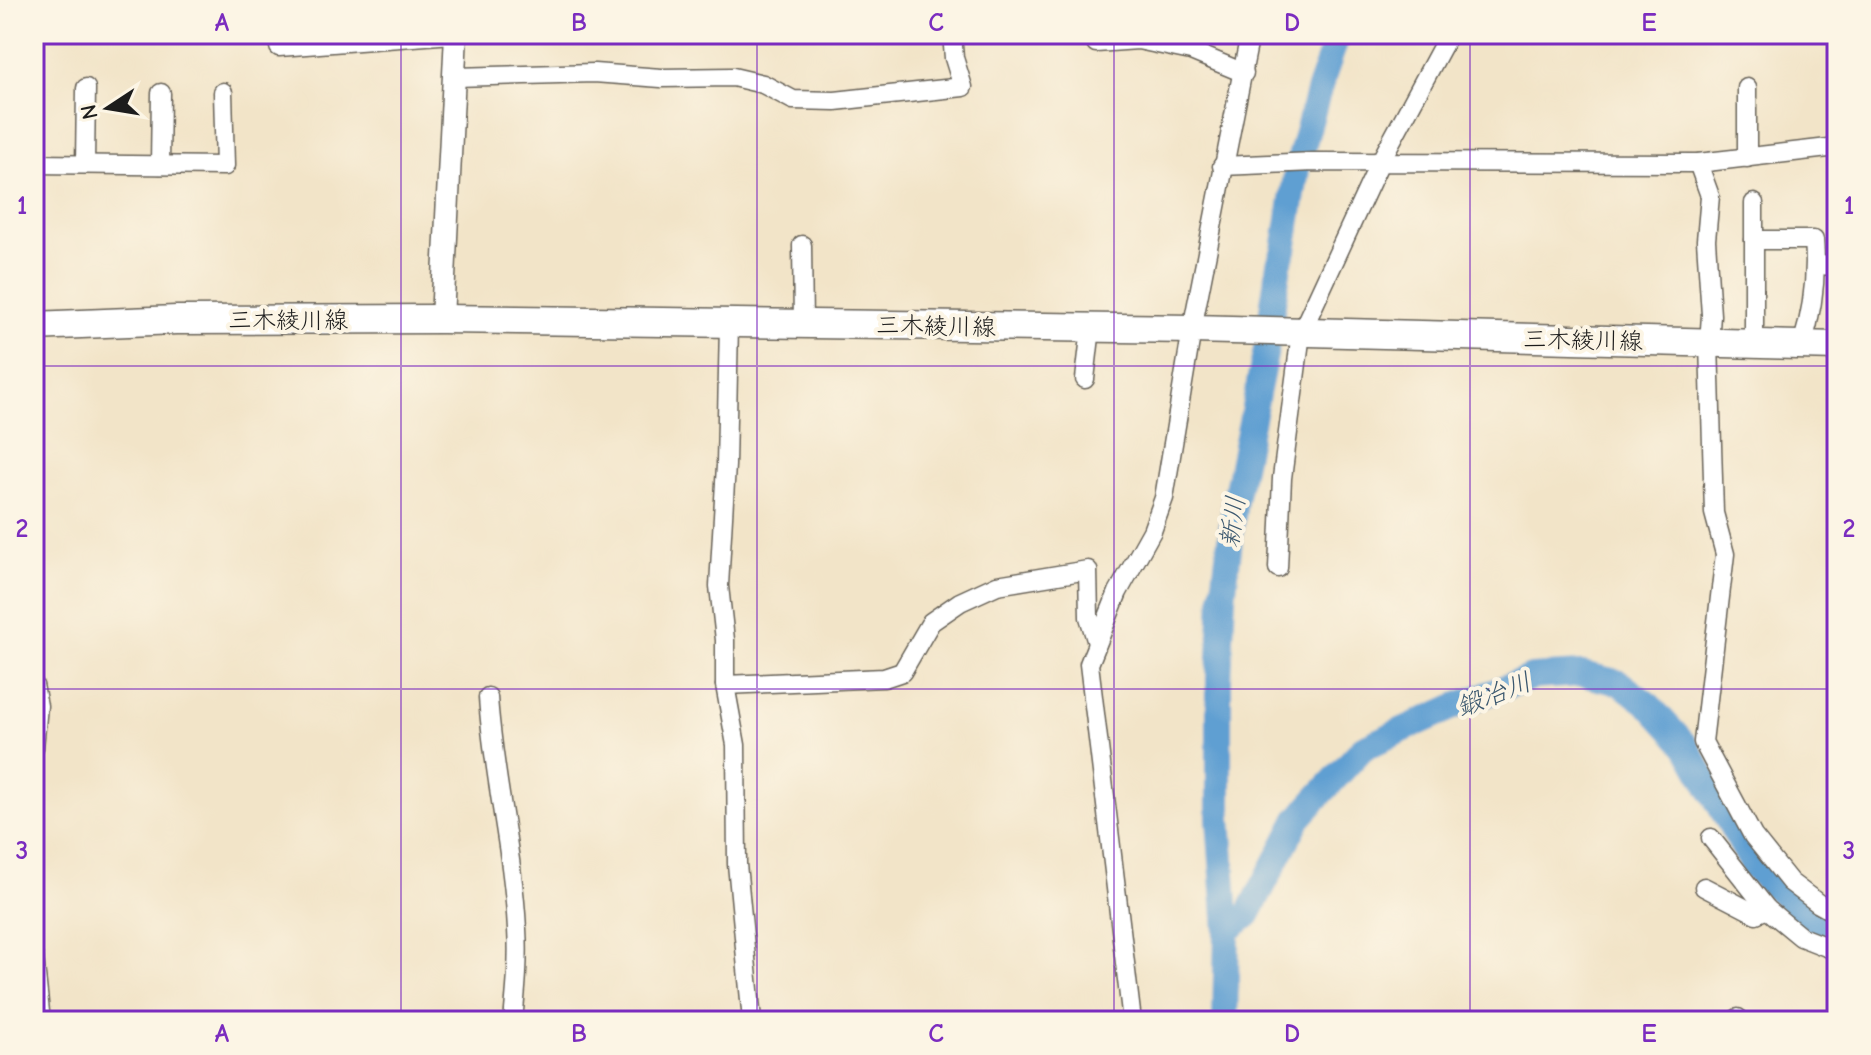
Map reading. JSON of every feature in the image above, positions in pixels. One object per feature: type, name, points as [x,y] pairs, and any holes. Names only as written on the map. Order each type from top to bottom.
[{"type":"main road","name":"三木綾川線","points":[[34,326],[176,320],[442,319],[1203,330],[1837,346]]},
{"type":"street","points":[[279,47],[454,34],[455,77],[442,319]]},
{"type":"street","points":[[455,77],[594,73],[661,78],[733,77],[763,84],[793,100],[835,101],[963,87],[954,58],[952,34]]},
{"type":"street","points":[[1132,1021],[1089,664],[1118,592],[1152,531],[1164,498],[1203,330],[1232,165],[1250,34]]},
{"type":"street","points":[[1278,568],[1294,333],[1449,34]]},
{"type":"street","points":[[1096,43],[1138,40],[1191,51],[1244,73]]},
{"type":"street","points":[[85,164],[86,88]]},
{"type":"street","points":[[1747,88],[1747,158]]},
{"type":"street","points":[[34,164],[225,166],[223,92]]},
{"type":"street","points":[[160,165],[161,93]]},
{"type":"street","points":[[1232,165],[1314,162],[1698,163],[1837,147]]},
{"type":"street","points":[[1698,163],[1710,196],[1706,240],[1711,315],[1709,343],[1714,513],[1725,554],[1703,742],[1753,836],[1790,882],[1837,914]]},
{"type":"street","points":[[1754,203],[1754,344]]},
{"type":"street","points":[[1754,240],[1814,240],[1816,265],[1812,314],[1802,345]]},
{"type":"street","points":[[802,245],[803,325]]},
{"type":"street","points":[[1816,265],[1837,266]]},
{"type":"street","points":[[729,324],[719,586],[725,640],[725,685],[736,745],[737,864],[752,1021]]},
{"type":"street","points":[[1085,379],[1091,328]]},
{"type":"street","points":[[725,685],[884,678],[902,672],[931,622],[960,602],[997,585],[1088,570],[1089,617],[1097,643]]},
{"type":"street","points":[[34,685],[38,706],[34,748]]},
{"type":"street","points":[[488,697],[493,761],[517,928],[518,971],[513,1021]]},
{"type":"street","points":[[1711,838],[1767,909],[1801,937],[1837,951]]},
{"type":"street","points":[[1704,887],[1756,914],[1767,909]]},
{"type":"street","points":[[34,957],[41,1021]]},
{"type":"waterway","name":"新川","points":[[1225,1021],[1227,931],[1219,819],[1219,678],[1223,597],[1235,500],[1266,350],[1297,169],[1338,34]]},
{"type":"waterway","name":"鍛冶川","points":[[1227,931],[1248,915],[1298,819],[1363,748],[1451,708],[1532,677],[1582,674],[1620,683],[1649,705],[1687,747],[1755,869],[1804,914],[1837,932]]}]
